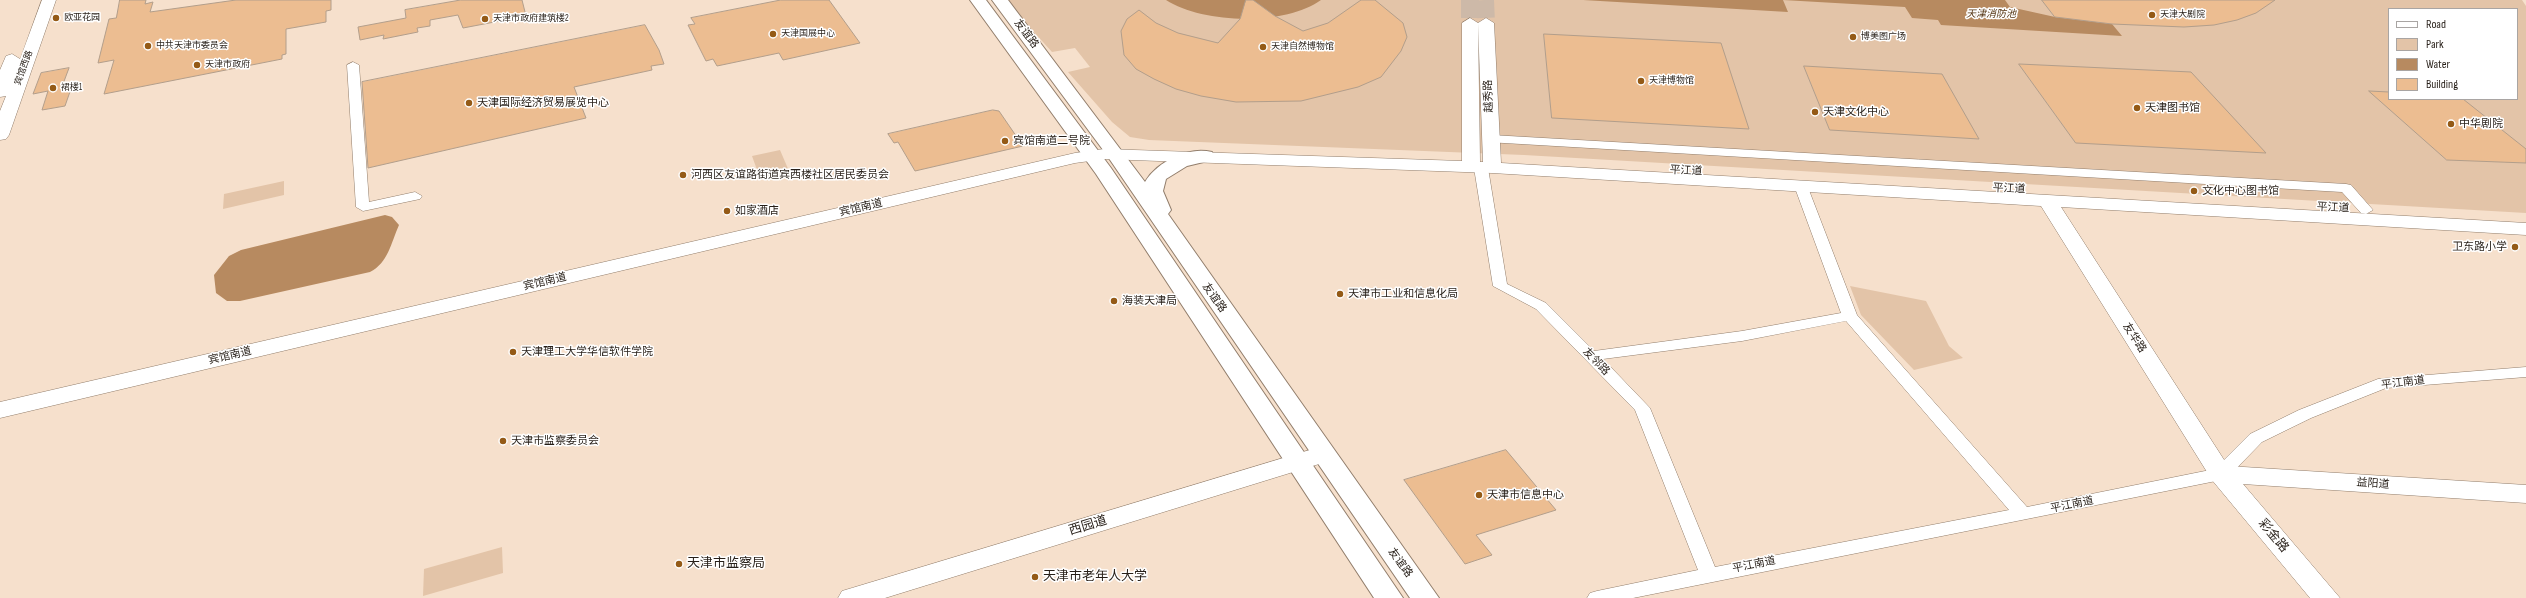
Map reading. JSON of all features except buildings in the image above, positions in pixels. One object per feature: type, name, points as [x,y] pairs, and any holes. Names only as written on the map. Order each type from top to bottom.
[{"type":"main road","name":"宾馆西路","points":[[0,92],[34,0]]},
{"type":"main road","name":"宾馆西路","points":[[1,128],[49,0]]},
{"type":"main road","name":"友谊路","points":[[978,0],[1100,150],[1164,225],[1425,598]]},
{"type":"main road","name":"友谊路","points":[[1000,0],[1100,150],[1301,466],[1389,598]]},
{"type":"main road","name":"越秀路","points":[[1478,23],[1491,139],[1482,165],[1478,23]]},
{"type":"main road","points":[[1100,150],[1205,156],[1482,165]]},
{"type":"main road","points":[[1100,150],[1482,165]]},
{"type":"main road","name":"宾馆南道","points":[[0,397],[1100,150]]},
{"type":"main road","name":"宾馆南道","points":[[0,410],[1100,150]]},
{"type":"main road","points":[[1164,225],[1164,216],[1154,197],[1155,181],[1162,173],[1178,163],[1205,156]]},
{"type":"main road","name":"平江道","points":[[1482,165],[1802,188],[2526,229]]},
{"type":"main road","name":"平江道","points":[[1482,165],[2366,210],[2526,220]]},
{"type":"main road","name":"友华路","points":[[2047,201],[2221,474]]},
{"type":"main road","name":"西园道","points":[[889,598],[1326,458]]},
{"type":"main road","name":"西园道","points":[[852,598],[1301,466]]},
{"type":"main road","name":"益阳道","points":[[2221,474],[2526,494]]},
{"type":"main road","name":"彩金路","points":[[2221,474],[2326,598]]},
{"type":"street","points":[[352,65],[363,207],[415,196]]},
{"type":"street","points":[[1491,139],[2346,188],[2366,210]]},
{"type":"street","name":"友邻路","points":[[1482,165],[1500,286],[1541,306],[1642,408],[1709,574]]},
{"type":"street","points":[[1802,188],[1850,316],[2023,514]]},
{"type":"street","points":[[1590,356],[1742,336],[1850,316]]},
{"type":"street","name":"平江南道","points":[[1597,598],[1709,574],[2023,514],[2221,474],[2256,438],[2305,414],[2384,383],[2526,372]]},
{"type":"green space","name":"天津文化中心","points":[[1005,0],[2522,0],[2526,6],[2526,213],[1524,155],[1149,140],[1130,137],[1112,122],[1068,72],[1090,67],[1075,48],[1052,52]]},
{"type":"green space","points":[[780,150],[789,171],[760,178],[752,156]]},
{"type":"green space","points":[[284,181],[284,195],[223,209],[224,194]]},
{"type":"green space","points":[[1850,286],[1926,301],[1949,346],[1963,358],[1914,370],[1861,315]]},
{"type":"green space","points":[[502,547],[503,573],[423,596],[424,569]]},
{"type":"water","points":[[1166,0],[1321,0],[1306,8],[1287,14],[1266,18],[1244,19],[1201,14],[1182,8]]},
{"type":"water","points":[[1583,0],[1783,0],[1788,12]]},
{"type":"water","name":"天津消防池","points":[[1783,0],[2005,0],[2010,7],[2055,17],[2112,24],[2122,36],[1941,25],[1938,20],[1912,18],[1905,7]]},
{"type":"water","points":[[385,215],[392,217],[399,225],[385,258],[370,272],[240,301],[227,301],[216,293],[214,275],[229,256],[241,250]]},
{"type":"tunnel","points":[[1470,0],[1470,23]]},
{"type":"tunnel","points":[[1485,0],[1486,23]]},
{"type":"place","name":"天津大剧院","points":[[2152,15]]},
{"type":"place","name":"欧亚花园","points":[[56,18]]},
{"type":"place","name":"天津市政府建筑楼2","points":[[485,19]]},
{"type":"place","name":"天津国展中心","points":[[773,34]]},
{"type":"place","name":"博美图广场","points":[[1853,37]]},
{"type":"place","name":"中共天津市委员会","points":[[148,46]]},
{"type":"place","name":"天津自然博物馆","points":[[1263,47]]},
{"type":"place","name":"天津市政府","points":[[197,65]]},
{"type":"place","name":"天津博物馆","points":[[1641,81]]},
{"type":"place","name":"裙楼1","points":[[53,88]]},
{"type":"place","name":"天津国际经济贸易展览中心","points":[[469,103]]},
{"type":"place","name":"天津图书馆","points":[[2137,108]]},
{"type":"place","name":"天津文化中心","points":[[1815,112]]},
{"type":"place","name":"中华剧院","points":[[2451,124]]},
{"type":"place","name":"宾馆南道二号院","points":[[1005,141]]},
{"type":"place","name":"河西区友谊路街道宾西楼社区居民委员会","points":[[683,175]]},
{"type":"place","name":"文化中心图书馆","points":[[2194,191]]},
{"type":"place","name":"如家酒店","points":[[727,211]]},
{"type":"place","name":"卫东路小学","points":[[2515,247]]},
{"type":"place","name":"天津市工业和信息化局","points":[[1340,294]]},
{"type":"place","name":"海装天津局","points":[[1114,301]]},
{"type":"place","name":"天津理工大学华信软件学院","points":[[513,352]]},
{"type":"place","name":"天津市监察委员会","points":[[503,441]]},
{"type":"place","name":"天津市信息中心","points":[[1479,495]]},
{"type":"place","name":"天津市监察局","points":[[679,564]]},
{"type":"place","name":"天津市老年人大学","points":[[1035,577]]}]
